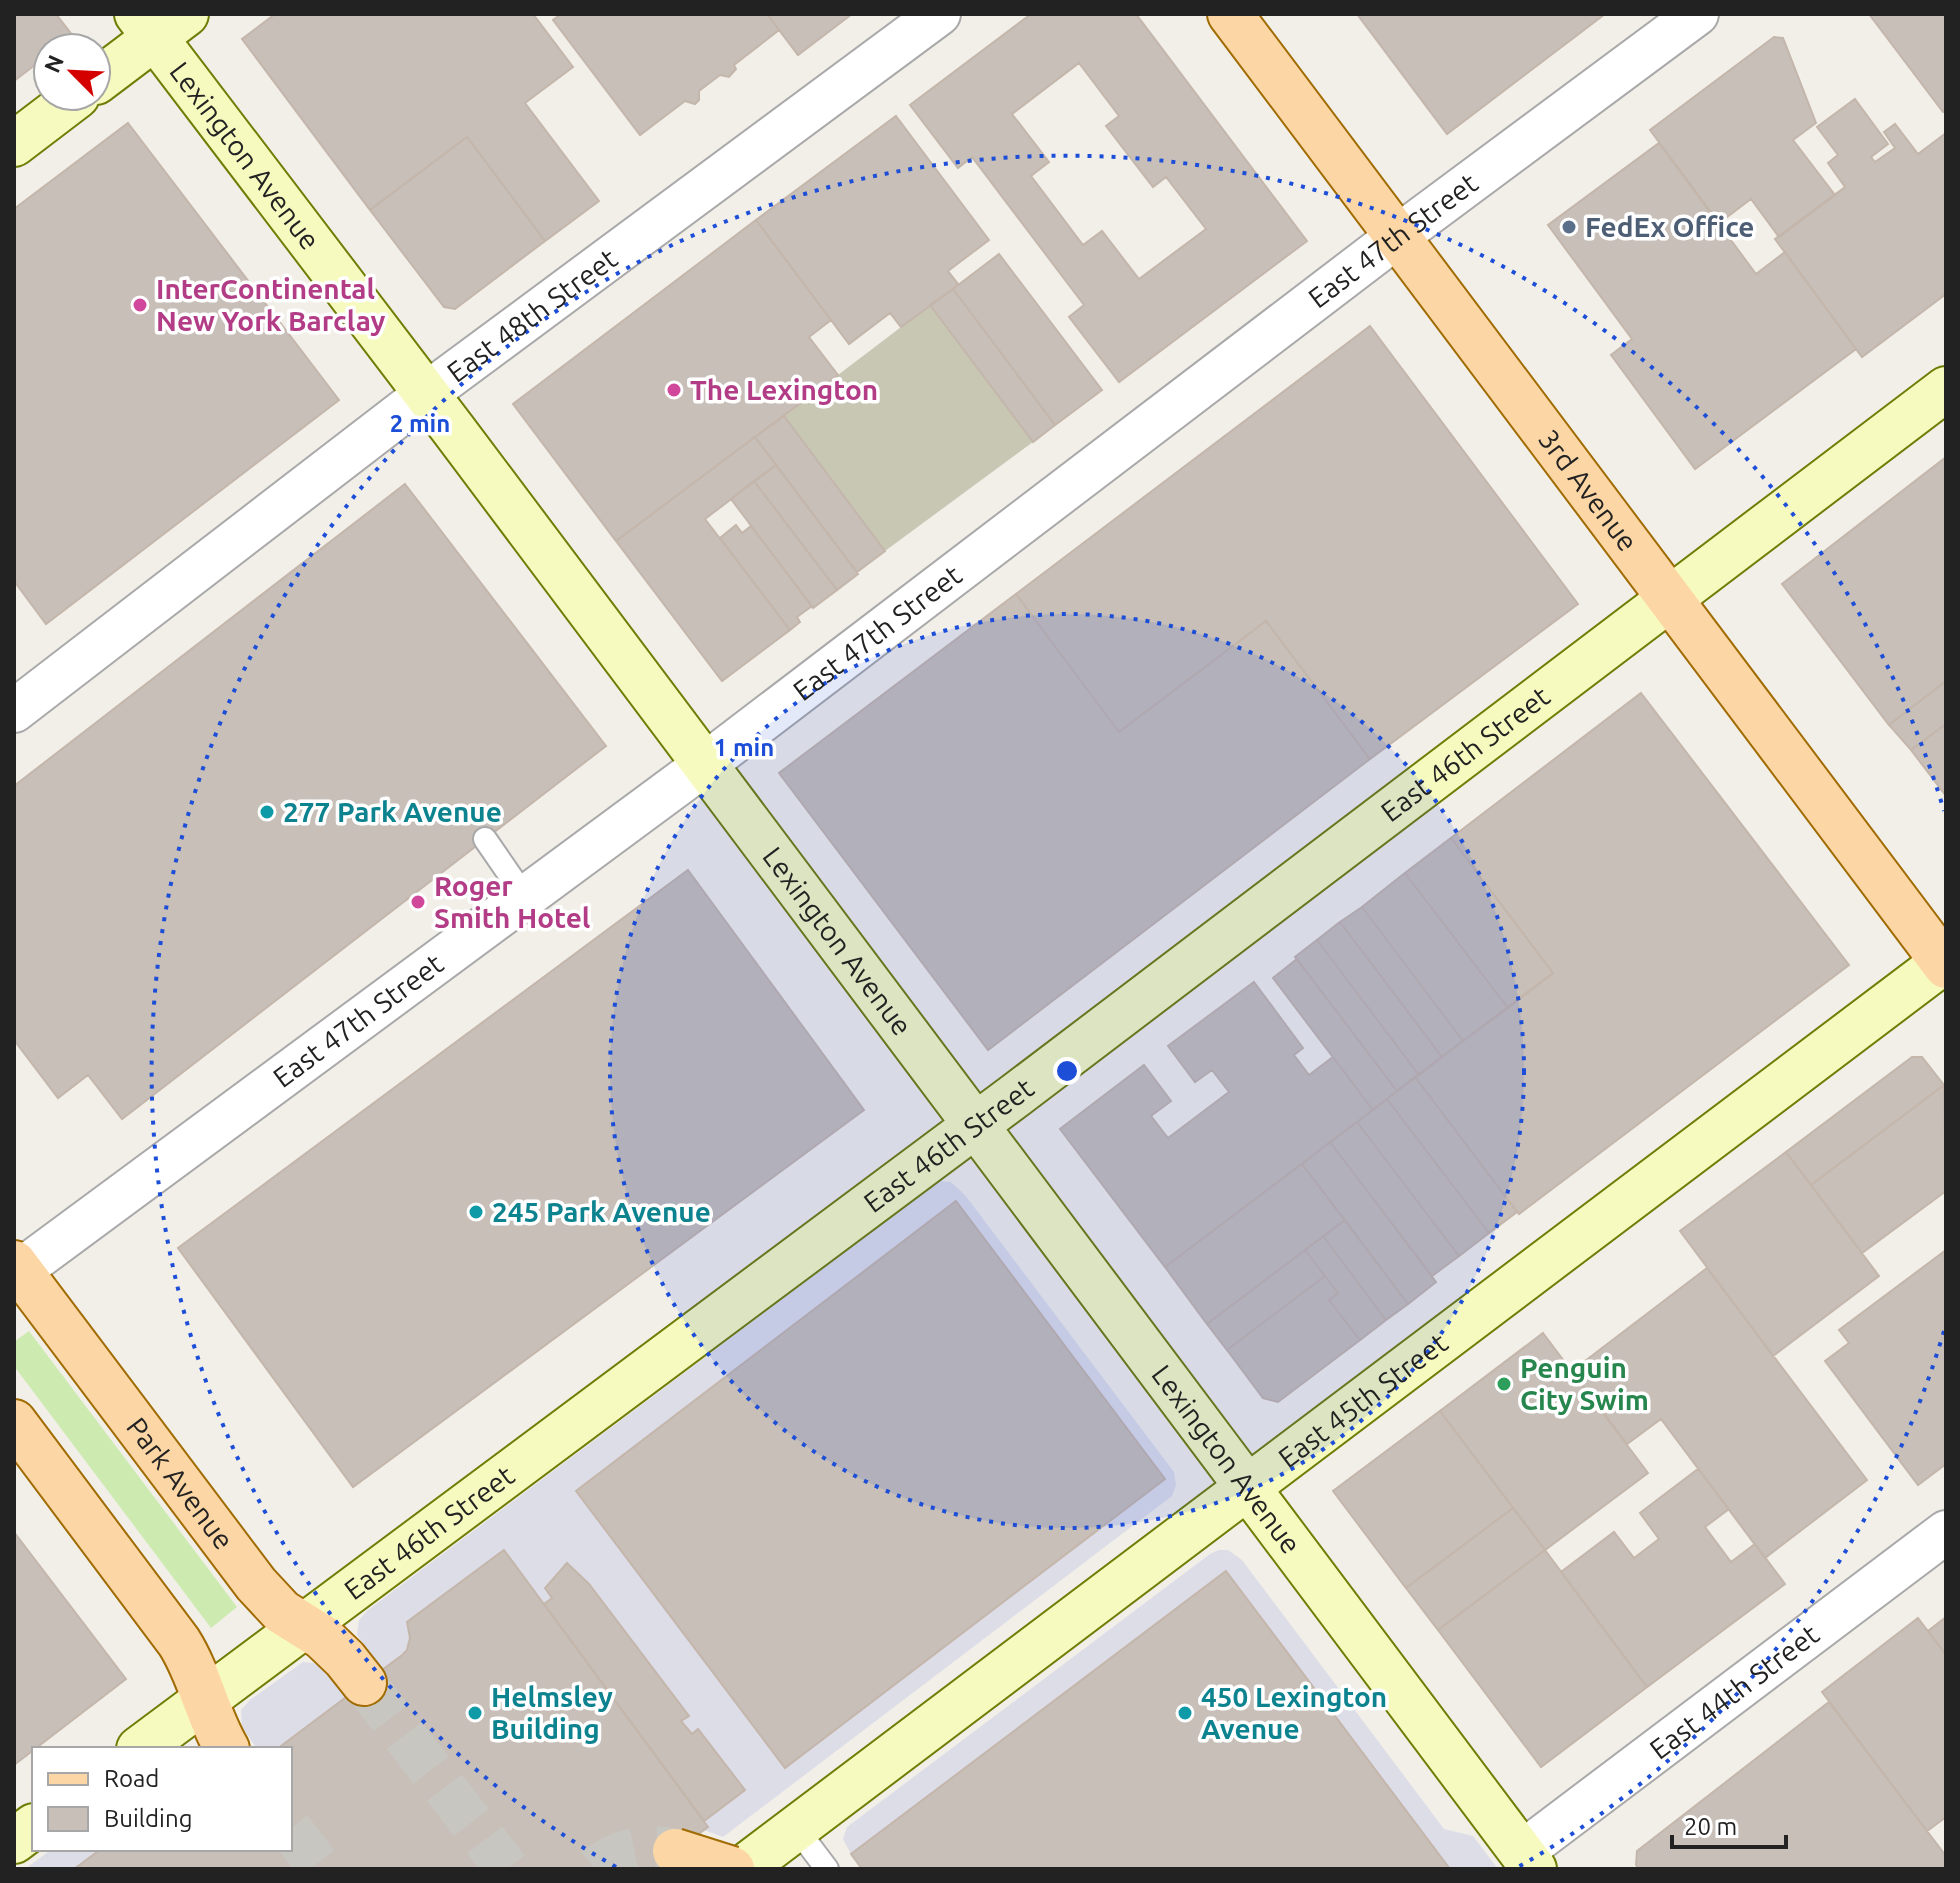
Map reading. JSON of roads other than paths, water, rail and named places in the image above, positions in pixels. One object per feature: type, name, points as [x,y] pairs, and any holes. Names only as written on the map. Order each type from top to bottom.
[{"type":"main road","name":"3rd Avenue","points":[[1230,14],[1945,963]]},
{"type":"main road","name":"Lexington Avenue","points":[[159,22],[426,394],[1528,1860]]},
{"type":"main road","points":[[112,67],[159,22]]},
{"type":"main road","points":[[14,144],[56,112]]},
{"type":"main road","name":"East 46th Street","points":[[142,1747],[974,1126],[1946,389]]},
{"type":"main road","name":"East 45th Street","points":[[742,1869],[1945,963]]},
{"type":"main road","name":"Park Avenue","points":[[16,1270],[256,1584],[282,1612],[337,1650],[364,1683]]},
{"type":"main road","points":[[14,1422],[179,1642],[191,1662],[226,1747]]},
{"type":"main road","points":[[14,1841],[32,1828]]},
{"type":"main road","points":[[675,1851],[732,1869]]},
{"type":"street","name":"East 48th Street","points":[[14,711],[426,394],[939,14]]},
{"type":"street","name":"East 47th Street","points":[[16,1270],[704,765],[1398,236],[1697,14]]},
{"type":"street","name":"East 44th Street","points":[[1528,1860],[1946,1532]]},
{"type":"lane","points":[[485,839],[525,897]]},
{"type":"lane","points":[[796,1828],[827,1869]]},
{"type":"tunnel","points":[[364,1683],[507,1869]]},
{"type":"tunnel","points":[[292,1832],[321,1869]]},
{"type":"tunnel","points":[[595,1869],[613,1857],[633,1850],[653,1848],[675,1851]]},
{"type":"place","name":"FedEx Office","points":[[1569,227]]},
{"type":"place","name":"InterContinental New York Barclay","points":[[140,305]]},
{"type":"place","name":"The Lexington","points":[[674,390]]},
{"type":"place","name":"277 Park Avenue","points":[[267,812]]},
{"type":"place","name":"Roger Smith Hotel","points":[[418,902]]},
{"type":"place","name":"245 Park Avenue","points":[[476,1212]]},
{"type":"place","name":"Penguin City Swim","points":[[1504,1384]]},
{"type":"place","name":"Helmsley Building","points":[[475,1713]]},
{"type":"place","name":"450 Lexington Avenue","points":[[1185,1713]]}]
